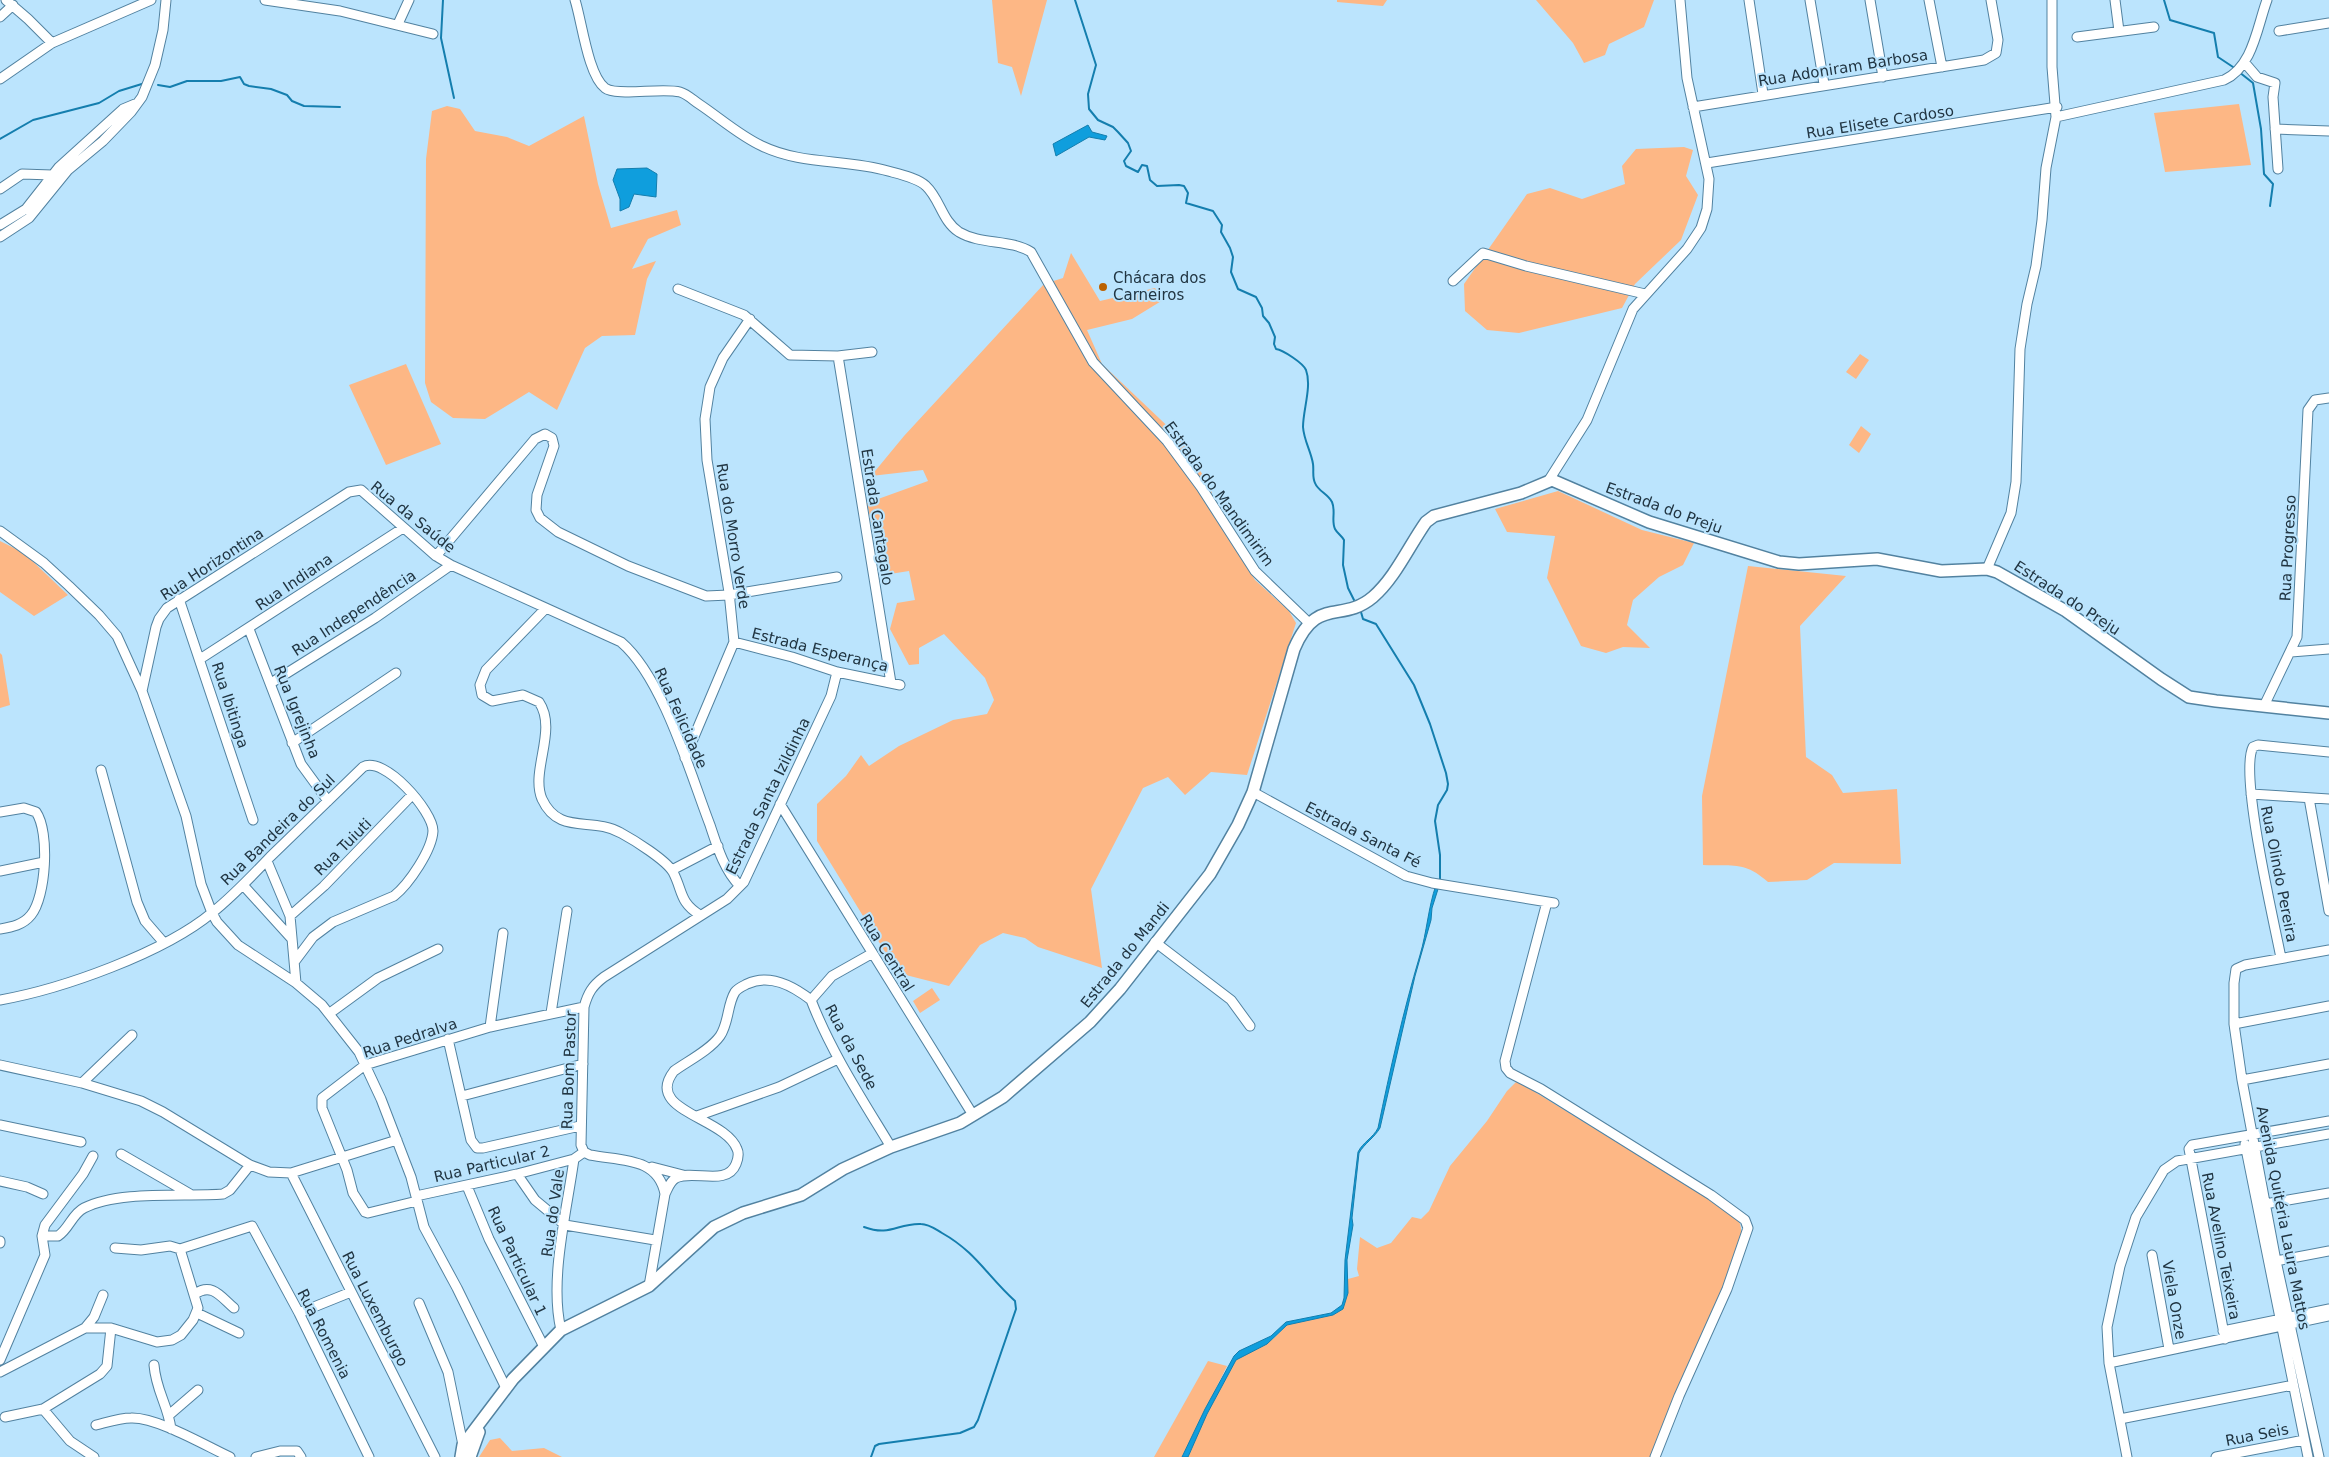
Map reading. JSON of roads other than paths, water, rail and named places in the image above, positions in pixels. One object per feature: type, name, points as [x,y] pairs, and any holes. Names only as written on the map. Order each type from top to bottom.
[{"type":"main road","points":[[1309,623],[1317,617],[1362,604],[1372,597],[1388,579],[1430,518],[1521,493],[1549,480]]},
{"type":"main road","name":"Estrada do Preju","points":[[1549,480],[1556,481],[1649,522],[1779,562],[1799,564],[1877,559],[1941,571],[1987,569],[2002,573],[2041,595],[2189,697],[2202,700],[2329,712]]},
{"type":"main road","name":"Estrada do Mandi","points":[[462,1451],[506,1388],[561,1330],[648,1286],[723,1222],[743,1213],[801,1195],[842,1169],[892,1147],[960,1123],[973,1116],[1018,1085],[1090,1022],[1120,989],[1210,874],[1238,825],[1253,792],[1294,649],[1309,623]]},
{"type":"main road","name":"Estrada do Mandi","points":[[470,1457],[473,1445],[489,1410]]},
{"type":"street","points":[[0,79],[52,43],[151,0]]},
{"type":"street","points":[[0,237],[29,218],[68,170],[120,125],[142,97],[155,65],[163,30],[166,0]]},
{"type":"street","points":[[265,0],[340,11],[433,34]]},
{"type":"street","points":[[398,24],[408,0]]},
{"type":"street","name":"Estrada do Mandimirim","points":[[575,0],[593,71],[601,84],[610,91],[656,90],[680,92],[752,141],[770,150],[826,163],[880,169],[906,177],[925,185],[949,223],[960,232],[981,240],[1023,248],[1032,252],[1093,362],[1167,441],[1201,487],[1255,571],[1309,623]]},
{"type":"street","points":[[1549,480],[1587,420],[1633,309],[1687,249],[1701,228],[1709,196],[1707,164],[1687,78],[1680,0]]},
{"type":"street","points":[[1749,0],[1763,94]]},
{"type":"street","points":[[1810,0],[1824,84]]},
{"type":"street","points":[[1870,0],[1883,77]]},
{"type":"street","points":[[1929,0],[1942,67]]},
{"type":"street","name":"Rua Adoniram Barbosa","points":[[1693,107],[1824,84],[1883,77],[1984,60],[1996,53],[1998,40],[1991,0]]},
{"type":"street","points":[[1987,569],[2011,513],[2016,482],[2017,393],[2020,349],[2025,314],[2036,266],[2046,168],[2057,107],[2052,67],[2052,0]]},
{"type":"street","points":[[2115,0],[2120,31]]},
{"type":"street","points":[[2056,117],[2224,80],[2241,67],[2267,0]]},
{"type":"street","points":[[0,17],[10,3],[52,43]]},
{"type":"street","points":[[2279,31],[2329,23]]},
{"type":"street","points":[[2078,36],[2154,27]]},
{"type":"street","points":[[2241,67],[2257,77],[2275,83],[2273,98],[2278,169]]},
{"type":"street","points":[[0,226],[26,209],[52,176],[123,109],[136,104]]},
{"type":"street","name":"Rua Elisete Cardoso","points":[[1707,164],[2057,107]]},
{"type":"street","points":[[2275,129],[2329,131]]},
{"type":"street","points":[[0,189],[22,174],[52,176]]},
{"type":"street","points":[[1454,281],[1484,253],[1526,266],[1645,294]]},
{"type":"street","points":[[678,289],[736,311],[750,319],[790,355],[838,356],[872,352]]},
{"type":"street","name":"Rua do Morro Verde","points":[[685,758],[734,642],[729,595],[707,460],[705,419],[710,387],[735,338],[750,319]]},
{"type":"street","name":"Estrada Cantagalo","points":[[838,356],[891,682]]},
{"type":"street","name":"Rua Progresso","points":[[2264,706],[2291,652],[2299,623],[2308,410],[2314,400],[2329,398]]},
{"type":"street","points":[[436,556],[536,440],[545,434],[552,438],[554,446],[536,502],[540,518],[558,532],[628,566],[706,596],[729,595],[837,577]]},
{"type":"street","name":"Rua da Saúde","points":[[345,494],[357,490],[366,493],[436,556],[451,565],[545,609]]},
{"type":"street","name":"Rua Horizontina","points":[[142,691],[159,619],[167,608],[345,494]]},
{"type":"street","name":"Rua Indiana","points":[[200,659],[403,528]]},
{"type":"street","points":[[0,530],[44,563],[117,636],[142,691],[186,816],[201,884],[212,913],[227,934],[238,945],[296,983],[330,1013],[354,1045],[365,1065],[397,1140],[417,1198],[421,1218],[432,1244],[457,1288],[506,1388]]},
{"type":"street","name":"Rua Independência","points":[[270,683],[375,618],[451,565]]},
{"type":"street","name":"Rua Ibitinga","points":[[180,599],[253,820]]},
{"type":"street","points":[[545,609],[486,670],[480,685],[482,695],[492,701],[523,695],[535,698],[543,707],[546,727],[540,792],[554,817],[566,822],[616,830],[653,854],[672,870],[686,904],[700,916]]},
{"type":"street","name":"Rua Felicidade","points":[[545,609],[621,642],[646,672],[662,702],[729,873],[740,886]]},
{"type":"street","name":"Rua Igrejinha","points":[[249,629],[301,764],[328,801]]},
{"type":"street","name":"Estrada Esperança","points":[[734,642],[792,657],[837,672],[900,684]]},
{"type":"street","points":[[2291,652],[2329,649]]},
{"type":"street","name":"Estrada Santa Izildinha","points":[[700,916],[727,899],[748,876],[831,696],[837,672]]},
{"type":"street","points":[[292,743],[396,673]]},
{"type":"street","name":"Rua Olindo Pereira","points":[[2281,958],[2251,794],[2250,761],[2253,747],[2266,746],[2329,752]]},
{"type":"street","name":"Rua Bandeira do Sul","points":[[0,1000],[52,988],[164,943],[212,913],[363,767],[373,764],[382,768],[400,781],[412,795]]},
{"type":"street","points":[[101,770],[137,902],[145,921],[164,943]]},
{"type":"street","name":"Estrada Santa Fé","points":[[1253,792],[1406,876],[1432,883],[1550,902],[1506,1061],[1506,1068],[1510,1073],[1541,1089],[1711,1195],[1745,1220],[1748,1228],[1728,1289],[1679,1396],[1655,1457]]},
{"type":"street","points":[[2251,794],[2329,799]]},
{"type":"street","points":[[295,961],[312,937],[333,922],[394,896],[402,890],[416,870],[431,839],[433,829],[429,817],[412,795]]},
{"type":"street","name":"Rua Tuiuti","points":[[290,916],[324,886],[412,795]]},
{"type":"street","points":[[2308,798],[2329,911]]},
{"type":"street","name":"Rua Central","points":[[780,804],[871,954],[973,1116]]},
{"type":"street","points":[[0,812],[24,808],[36,812],[42,824],[44,862],[41,895],[35,910],[20,924],[0,929]]},
{"type":"street","points":[[672,870],[718,846]]},
{"type":"street","points":[[267,861],[290,916],[296,983]]},
{"type":"street","points":[[0,871],[44,862]]},
{"type":"street","points":[[243,885],[292,939]]},
{"type":"street","points":[[552,1013],[567,912]]},
{"type":"street","name":"Rua Bom Pastor","points":[[584,1152],[581,1145],[580,1126],[584,1007],[590,991],[596,983],[700,916]]},
{"type":"street","points":[[490,1027],[503,933]]},
{"type":"street","points":[[1155,942],[1231,1000],[1250,1026]]},
{"type":"street","points":[[330,1013],[378,978],[438,949]]},
{"type":"street","points":[[2281,958],[2329,950]]},
{"type":"street","name":"Rua da Sede","points":[[871,954],[832,976],[811,1000],[838,1059],[892,1147]]},
{"type":"street","name":"Avenida Quitéria Laura Mattos","points":[[2281,958],[2240,966],[2236,969],[2234,1024],[2250,1148],[2284,1322],[2319,1457]]},
{"type":"street","points":[[574,1159],[584,1152],[590,1155],[647,1165],[684,1176],[724,1175],[734,1169],[738,1160],[738,1151],[732,1140],[670,1100],[666,1095],[666,1085],[674,1071],[719,1036],[736,991],[748,983],[763,979],[790,986],[811,1000]]},
{"type":"street","points":[[2234,1024],[2329,1006]]},
{"type":"street","name":"Rua Pedralva","points":[[371,1213],[365,1212],[358,1203],[322,1108],[321,1100],[329,1091],[365,1065],[490,1027],[584,1007]]},
{"type":"street","points":[[82,1083],[132,1035]]},
{"type":"street","points":[[448,1039],[472,1140],[477,1148],[580,1126]]},
{"type":"street","points":[[696,1116],[779,1086],[838,1059]]},
{"type":"street","points":[[462,1096],[583,1064]]},
{"type":"street","points":[[2242,1080],[2329,1064]]},
{"type":"street","points":[[0,1065],[122,1094],[148,1105],[250,1165],[269,1172],[291,1173],[397,1140]]},
{"type":"street","points":[[2190,1159],[2189,1150],[2192,1145],[2329,1121]]},
{"type":"street","points":[[0,1125],[81,1142]]},
{"type":"street","points":[[2127,1457],[2109,1363],[2107,1328],[2120,1266],[2136,1217],[2164,1170],[2177,1161],[2329,1134]]},
{"type":"street","name":"Avenida Quitéria Laura Mattos","points":[[2250,1148],[2265,1204],[2276,1261],[2293,1385],[2308,1457]]},
{"type":"street","points":[[121,1154],[190,1194]]},
{"type":"street","points":[[0,1360],[43,1262],[46,1252],[42,1236],[45,1225],[83,1174],[92,1156]]},
{"type":"street","name":"Rua Particular 2","points":[[371,1213],[417,1198],[574,1159]]},
{"type":"street","name":"Rua do Vale","points":[[561,1330],[558,1315],[557,1279],[574,1159]]},
{"type":"street","name":"Rua Avelino Teixeira","points":[[2190,1159],[2224,1335]]},
{"type":"street","points":[[42,1236],[61,1234],[76,1214],[87,1206],[143,1196],[227,1192],[250,1165]]},
{"type":"street","points":[[647,1165],[660,1178],[665,1194]]},
{"type":"street","name":"Rua Luxemburgo","points":[[291,1173],[435,1457]]},
{"type":"street","points":[[517,1174],[534,1200],[565,1225],[655,1240]]},
{"type":"street","points":[[648,1286],[665,1194],[673,1180],[684,1176]]},
{"type":"street","points":[[0,1181],[27,1187],[43,1194]]},
{"type":"street","name":"Rua Particular 1","points":[[467,1186],[489,1239],[544,1347]]},
{"type":"street","points":[[2265,1204],[2329,1192]]},
{"type":"street","name":"Rua Romenia","points":[[180,1248],[250,1226],[268,1255],[298,1313],[369,1457]]},
{"type":"street","points":[[85,1328],[111,1328],[157,1342],[164,1342],[184,1333],[197,1313],[195,1294],[180,1248],[170,1246],[141,1250],[115,1248]]},
{"type":"street","points":[[2276,1261],[2329,1251]]},
{"type":"street","name":"Viela Onze","points":[[2152,1255],[2169,1349]]},
{"type":"street","points":[[195,1294],[202,1289],[208,1289],[234,1308]]},
{"type":"street","points":[[298,1313],[351,1292]]},
{"type":"street","points":[[0,1372],[85,1328],[94,1317],[103,1295]]},
{"type":"street","points":[[419,1303],[448,1372],[462,1451]]},
{"type":"street","points":[[2109,1363],[2284,1322],[2329,1309]]},
{"type":"street","points":[[197,1313],[240,1334]]},
{"type":"street","points":[[2284,1322],[2329,1316]]},
{"type":"street","points":[[5,1417],[43,1409],[88,1383],[106,1369],[111,1328]]},
{"type":"street","points":[[154,1365],[155,1383],[169,1415],[170,1429]]},
{"type":"street","points":[[2120,1420],[2293,1385]]},
{"type":"street","points":[[169,1415],[198,1390]]},
{"type":"street","points":[[43,1409],[70,1441],[94,1457]]},
{"type":"street","points":[[96,1425],[131,1418],[142,1419],[170,1429],[230,1457]]},
{"type":"street","name":"Rua Seis","points":[[2216,1457],[2304,1440]]},
{"type":"street","points":[[256,1457],[280,1451],[294,1450],[301,1455]]},
{"type":"water","points":[[1088,125],[1092,132],[1107,136],[1105,140],[1089,137],[1056,156],[1053,144]]},
{"type":"water","points":[[647,168],[657,174],[656,197],[634,194],[629,207],[620,211],[620,199],[613,180],[617,169]]},
{"type":"water","points":[[1436,885],[1439,886],[1415,976],[1380,1128],[1359,1153],[1352,1218],[1353,1225],[1347,1260],[1348,1293],[1343,1309],[1333,1315],[1287,1325],[1267,1344],[1236,1360],[1207,1414],[1188,1457],[1182,1457],[1205,1409],[1234,1356],[1239,1351],[1271,1336],[1286,1322],[1331,1313],[1342,1305],[1344,1298],[1345,1260],[1358,1152],[1378,1128],[1397,1041]]},
{"type":"waterway","points":[[443,0],[441,38],[454,98]]},
{"type":"waterway","points":[[1075,0],[1096,65],[1088,94],[1089,109],[1098,120],[1113,127],[1128,143],[1131,151],[1124,161],[1126,166],[1138,172],[1142,165],[1147,166],[1150,180],[1157,186],[1184,186],[1188,193],[1186,203],[1213,211],[1222,225],[1221,232],[1233,257],[1231,272],[1238,289],[1256,297],[1262,308],[1263,316],[1269,323],[1275,337],[1274,344],[1276,349],[1292,357],[1306,370],[1308,383],[1303,427],[1312,459],[1314,481],[1316,486],[1332,502],[1334,526],[1344,540],[1343,565],[1348,588],[1354,600]]},
{"type":"waterway","points":[[2164,0],[2170,20],[2214,33],[2218,57],[2236,69]]},
{"type":"waterway","points":[[2239,72],[2253,83],[2261,129],[2264,174],[2273,184],[2270,206]]},
{"type":"waterway","points":[[158,85],[170,87],[187,81],[221,81],[240,77],[244,84],[271,89],[287,95],[292,101],[304,106],[340,107]]},
{"type":"waterway","points":[[0,139],[33,120],[99,103],[119,91],[145,83]]},
{"type":"waterway","points":[[1361,612],[1363,619],[1376,624],[1414,685],[1430,724],[1446,773],[1447,790],[1438,805],[1435,821],[1440,855],[1440,879]]},
{"type":"waterway","points":[[864,1227],[881,1231],[913,1224],[924,1224],[932,1227],[964,1248],[1015,1301],[1016,1309],[974,1427],[960,1433],[879,1444],[875,1446],[871,1457]]},
{"type":"place","name":"Chácara dos Carneiros","points":[[1103,287]]}]
